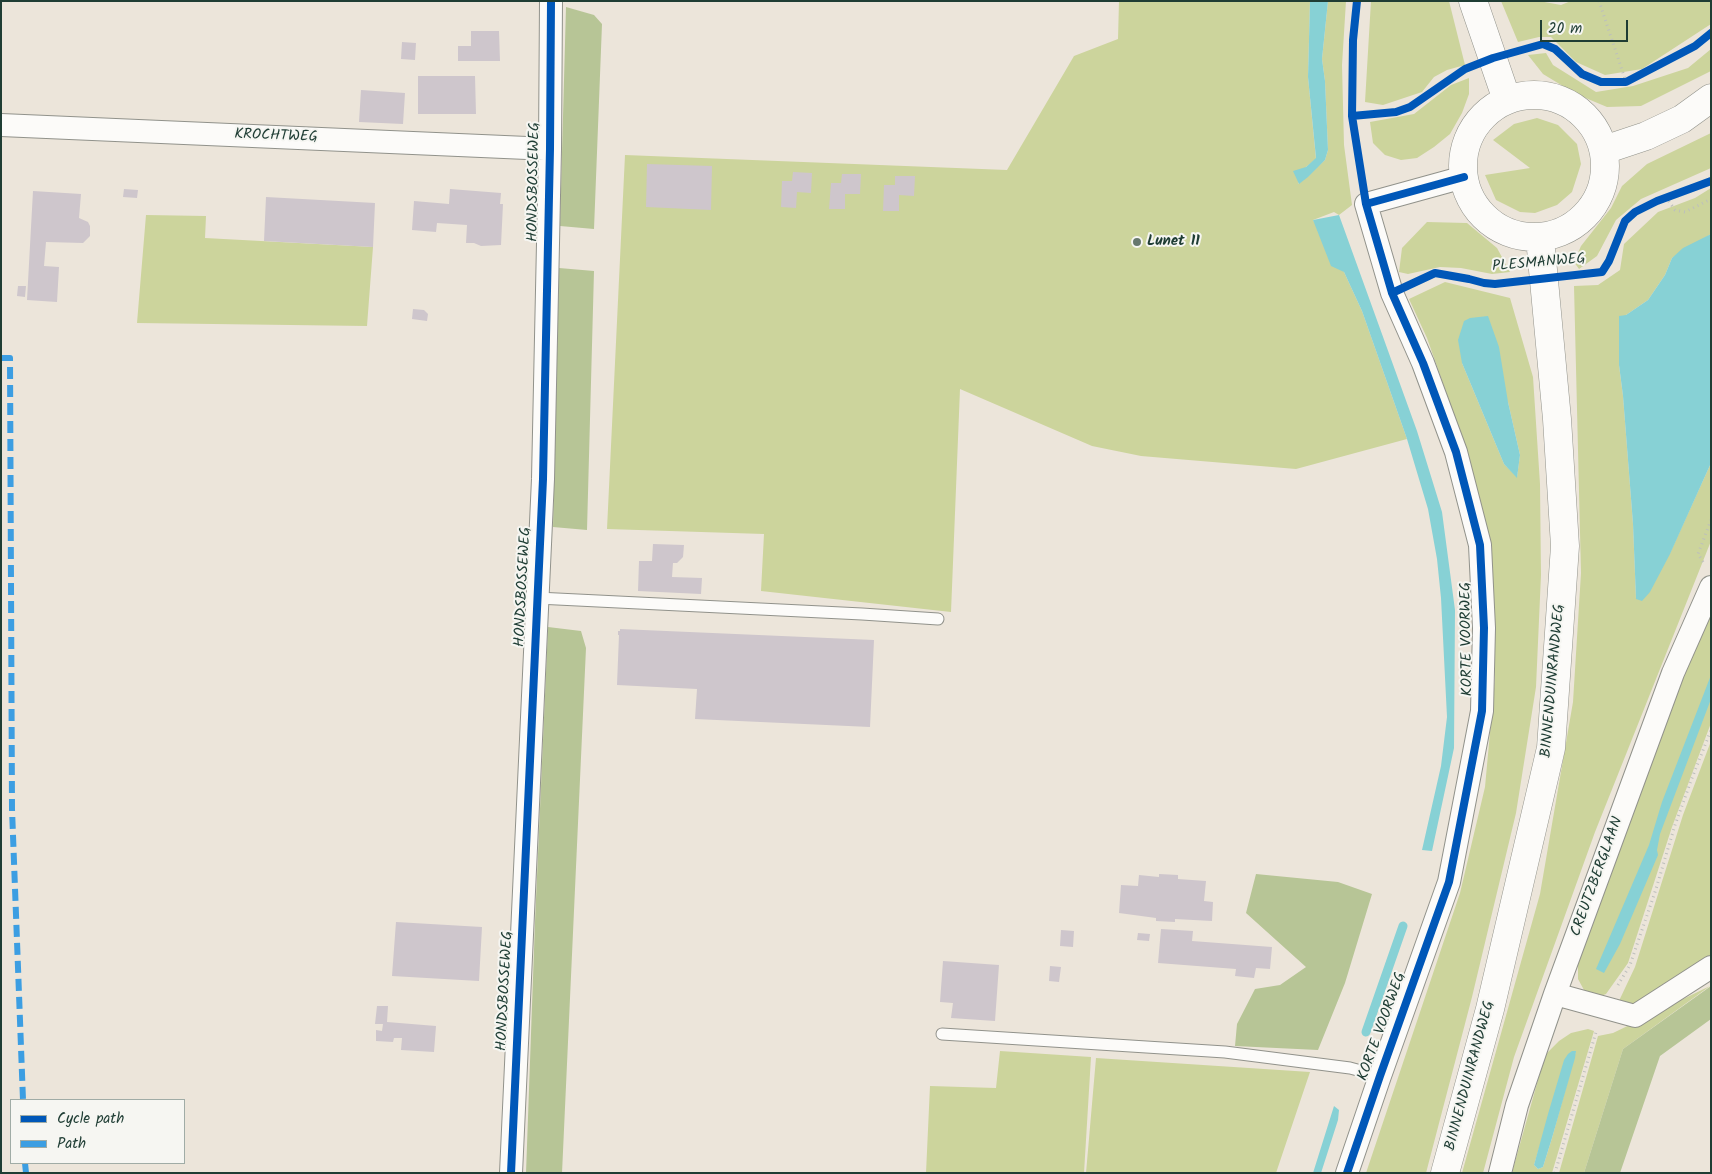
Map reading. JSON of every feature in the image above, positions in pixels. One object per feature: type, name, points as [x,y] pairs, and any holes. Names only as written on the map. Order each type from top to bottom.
[{"type":"main road","points":[[1472,1],[1507,100]]},
{"type":"main road","points":[[1531,94],[1556,98],[1578,109],[1595,127],[1604,150],[1606,175],[1599,198],[1584,218],[1564,232],[1540,238],[1519,236],[1499,228],[1482,215],[1470,198],[1464,177],[1464,154],[1472,131],[1487,113],[1507,100],[1531,94]]},
{"type":"main road","points":[[1604,150],[1646,136],[1682,119],[1711,98]]},
{"type":"main road","name":"BINNENDUINRANDWEG","points":[[1445,1173],[1490,1009],[1551,748],[1565,546],[1557,419],[1540,238]]},
{"type":"street","name":"HONDSBOSSEWEG","points":[[511,1173],[543,479],[551,1]]},
{"type":"street","name":"KROCHTWEG","points":[[1,125],[550,149]]},
{"type":"street","name":"KORTE VOORWEG","points":[[1347,1173],[1449,882],[1482,711],[1484,628],[1480,545],[1456,452],[1423,363],[1392,293],[1366,204],[1464,177]]},
{"type":"street","name":"CREUTZBERGLAAN","points":[[1500,1173],[1517,1105],[1555,994],[1673,673],[1711,587]]},
{"type":"street","points":[[1555,994],[1635,1016],[1711,967]]},
{"type":"lane","points":[[537,598],[938,619]]},
{"type":"lane","points":[[942,1034],[1225,1052],[1350,1068],[1380,1076]]},
{"type":"path","points":[[1599,1],[1622,82],[1634,78]]},
{"type":"path","points":[[1657,201],[1675,194]]},
{"type":"path","points":[[1666,197],[1675,210],[1685,212],[1711,199]]},
{"type":"path","points":[[1711,520],[1698,554],[1702,561],[1711,566]]},
{"type":"path","points":[[1555,1173],[1595,1035],[1606,1008],[1630,965],[1683,802],[1711,730]]},
{"type":"green space","points":[[1119,1],[1310,1],[1308,77],[1316,159],[1306,167],[1298,184],[1325,160],[1328,150],[1325,81],[1322,59],[1328,1],[1346,1],[1342,65],[1344,145],[1352,205],[1339,215],[1334,212],[1313,220],[1344,272],[1362,311],[1407,439],[1296,469],[1141,456],[1092,446],[960,389],[951,612],[761,591],[764,534],[607,529],[625,155],[1007,170],[1074,56],[1118,39]]},
{"type":"green space","points":[[1371,1],[1449,1],[1465,65],[1447,70],[1434,77],[1422,92],[1383,105],[1365,102]]},
{"type":"green space","points":[[1501,1],[1539,1],[1561,5],[1571,1],[1711,1],[1711,24],[1642,69],[1605,75],[1576,62],[1551,37],[1539,37],[1518,42]]},
{"type":"green space","points":[[566,7],[594,15],[602,24],[594,229],[560,226]]},
{"type":"green space","points":[[1711,49],[1711,71],[1641,106],[1607,107],[1576,94],[1543,74],[1528,55],[1546,53],[1553,65],[1596,92],[1633,86],[1688,68]]},
{"type":"green space","points":[[1469,78],[1469,94],[1462,113],[1450,134],[1434,147],[1417,158],[1401,160],[1385,155],[1373,143],[1370,122],[1414,114],[1451,85]]},
{"type":"green space","points":[[1537,118],[1558,125],[1577,144],[1581,164],[1572,192],[1557,205],[1535,213],[1520,212],[1496,200],[1485,175],[1530,168],[1493,140],[1514,124]]},
{"type":"green space","points":[[1711,133],[1711,168],[1641,199],[1616,220],[1597,256],[1579,269],[1574,262],[1581,246],[1611,208],[1622,186],[1647,164]]},
{"type":"green space","points":[[1711,188],[1711,234],[1672,258],[1665,275],[1648,300],[1626,315],[1619,365],[1633,524],[1636,599],[1670,553],[1711,463],[1711,541],[1595,832],[1514,1057],[1483,1173],[1462,1173],[1540,894],[1573,702],[1581,573],[1574,286],[1598,285],[1620,270],[1624,244],[1658,212],[1695,198]]},
{"type":"green space","points":[[146,215],[206,216],[205,238],[373,247],[367,326],[137,323]]},
{"type":"green space","points":[[1427,222],[1467,223],[1497,248],[1510,272],[1492,274],[1461,268],[1440,267],[1408,274],[1399,272],[1402,248]]},
{"type":"green space","points":[[559,268],[594,271],[587,530],[553,527]]},
{"type":"green space","points":[[1445,282],[1510,298],[1533,377],[1540,484],[1541,575],[1536,687],[1516,813],[1472,997],[1426,1173],[1366,1173],[1460,893],[1485,787],[1495,678],[1494,596],[1469,457],[1427,338],[1409,299]],"holes":[[[1462,363],[1508,402],[1520,455],[1517,477],[1504,464]]]},
{"type":"green space","points":[[1711,610],[1711,723],[1672,827],[1628,963],[1606,994],[1598,997],[1584,990],[1578,979],[1578,958],[1682,677]]},
{"type":"green space","points":[[548,627],[581,631],[586,648],[562,1173],[526,1173],[535,922]]},
{"type":"green space","points":[[1711,741],[1711,957],[1637,1005],[1618,1003],[1635,967],[1683,815]]},
{"type":"green space","points":[[1256,874],[1338,882],[1372,894],[1345,983],[1318,1050],[1235,1046],[1237,1024],[1255,989],[1280,985],[1306,967],[1246,913]]},
{"type":"green space","points":[[1710,986],[1623,1049],[1584,1173],[1559,1173],[1598,1036],[1613,1033]]},
{"type":"green space","points":[[1711,986],[1711,1019],[1660,1056],[1620,1173],[1584,1173],[1623,1049]]},
{"type":"green space","points":[[1588,1029],[1594,1031],[1552,1173],[1513,1173],[1545,1055],[1559,1041],[1571,1033]],"holes":[[[1576,1051],[1543,1167],[1538,1169],[1534,1165],[1540,1145]]]},
{"type":"green space","points":[[1000,1051],[1091,1057],[1084,1173],[926,1173],[930,1086],[996,1088]]},
{"type":"green space","points":[[1096,1058],[1310,1072],[1276,1173],[1086,1173]]},
{"type":"water","points":[[1310,1],[1328,1],[1322,59],[1325,81],[1328,150],[1325,160],[1299,184],[1293,171],[1306,167],[1316,158],[1308,77]]},
{"type":"water","points":[[1339,215],[1417,431],[1442,512],[1455,610],[1454,748],[1432,851],[1422,850],[1441,766],[1447,717],[1441,598],[1437,559],[1428,509],[1407,439],[1362,311],[1344,272],[1331,266],[1313,220]]},
{"type":"water","points":[[1711,234],[1711,463],[1670,554],[1650,592],[1642,601],[1636,599],[1633,524],[1619,365],[1619,316],[1626,315],[1648,300],[1665,275],[1672,258],[1683,248]]},
{"type":"water","points":[[1488,316],[1499,347],[1508,402],[1520,455],[1517,478],[1504,464],[1462,363],[1458,340],[1464,321],[1470,318]]},
{"type":"water","points":[[1711,675],[1711,699],[1660,834],[1658,855],[1620,944],[1604,973],[1596,969],[1649,845],[1662,802]]},
{"type":"water","points":[[1572,1051],[1576,1051],[1575,1058],[1552,1138],[1543,1167],[1538,1169],[1534,1165],[1548,1114],[1564,1060]]},
{"type":"water","points":[[1334,1106],[1339,1110],[1338,1120],[1321,1173],[1313,1173]]},
{"type":"building","points":[[471,31],[499,31],[500,61],[458,61],[458,46],[471,46]]},
{"type":"building","points":[[402,42],[416,43],[415,60],[401,59]]},
{"type":"building","points":[[418,76],[475,76],[476,114],[418,114]]},
{"type":"building","points":[[361,90],[405,93],[403,124],[359,122]]},
{"type":"building","points":[[647,164],[712,166],[711,210],[646,207]]},
{"type":"building","points":[[793,172],[812,173],[811,193],[797,192],[796,208],[781,207],[782,181],[792,181]]},
{"type":"building","points":[[842,174],[861,174],[860,194],[845,194],[845,209],[829,209],[831,183],[841,183]]},
{"type":"building","points":[[895,176],[915,176],[914,196],[899,195],[899,211],[883,211],[884,185],[895,185]]},
{"type":"building","points":[[124,189],[138,190],[137,198],[123,197]]},
{"type":"building","points":[[450,189],[501,193],[500,204],[503,204],[501,245],[481,246],[474,243],[466,243],[467,225],[437,223],[436,232],[412,230],[414,201],[449,204]]},
{"type":"building","points":[[33,191],[81,194],[79,218],[88,222],[90,226],[90,236],[83,243],[46,242],[44,266],[59,267],[57,302],[27,300]]},
{"type":"building","points":[[266,197],[375,203],[373,247],[264,241]]},
{"type":"building","points":[[18,286],[26,286],[25,297],[17,296]]},
{"type":"building","points":[[413,309],[424,310],[428,314],[427,321],[412,319]]},
{"type":"building","points":[[653,544],[684,545],[683,557],[677,563],[673,563],[672,577],[702,578],[701,594],[638,591],[639,561],[652,561]]},
{"type":"building","points":[[620,629],[874,640],[870,727],[695,719],[697,689],[617,685],[618,631]]},
{"type":"building","points":[[1159,874],[1178,875],[1178,879],[1206,881],[1204,901],[1213,902],[1212,921],[1175,919],[1175,922],[1156,921],[1156,918],[1119,913],[1121,885],[1138,886],[1139,875],[1159,877]]},
{"type":"building","points":[[396,922],[482,927],[479,981],[392,976]]},
{"type":"building","points":[[1161,929],[1193,931],[1192,941],[1272,947],[1270,969],[1256,968],[1254,978],[1235,976],[1236,969],[1158,963]]},
{"type":"building","points":[[1061,930],[1074,931],[1073,947],[1060,946]]},
{"type":"building","points":[[1138,933],[1150,934],[1149,941],[1137,940]]},
{"type":"building","points":[[943,961],[999,965],[995,1021],[951,1018],[953,1003],[940,1002]]},
{"type":"building","points":[[1050,966],[1061,967],[1059,982],[1049,981]]},
{"type":"building","points":[[377,1006],[388,1006],[387,1022],[436,1026],[434,1052],[401,1050],[402,1038],[394,1038],[393,1042],[376,1041],[376,1030],[382,1031],[383,1024],[375,1024]]},
{"type":"waterway","points":[[1366,1032],[1403,926]]},
{"type":"marked path","points":[[1,358],[10,358],[12,809],[23,1099]]},
{"type":"marked path","points":[[25,1164],[26,1173]]},
{"type":"cycle path","points":[[511,1173],[543,479],[551,1]]},
{"type":"cycle path","points":[[1347,1173],[1449,882],[1482,711],[1484,628],[1480,545],[1456,452],[1423,363],[1392,293],[1366,204],[1352,116],[1353,40],[1357,1]]},
{"type":"cycle path","points":[[1352,116],[1396,112],[1410,107],[1465,69],[1493,58],[1543,44],[1555,49],[1582,74],[1601,82],[1626,82],[1695,46],[1711,33]]},
{"type":"cycle path","points":[[1366,204],[1464,177]]},
{"type":"cycle path","name":"PLESMANWEG","points":[[1392,293],[1435,273],[1495,284],[1602,272],[1609,261],[1625,221],[1635,212],[1657,201],[1711,181]]},
{"type":"place","name":"Lunet 11","points":[[1137,242]]}]
